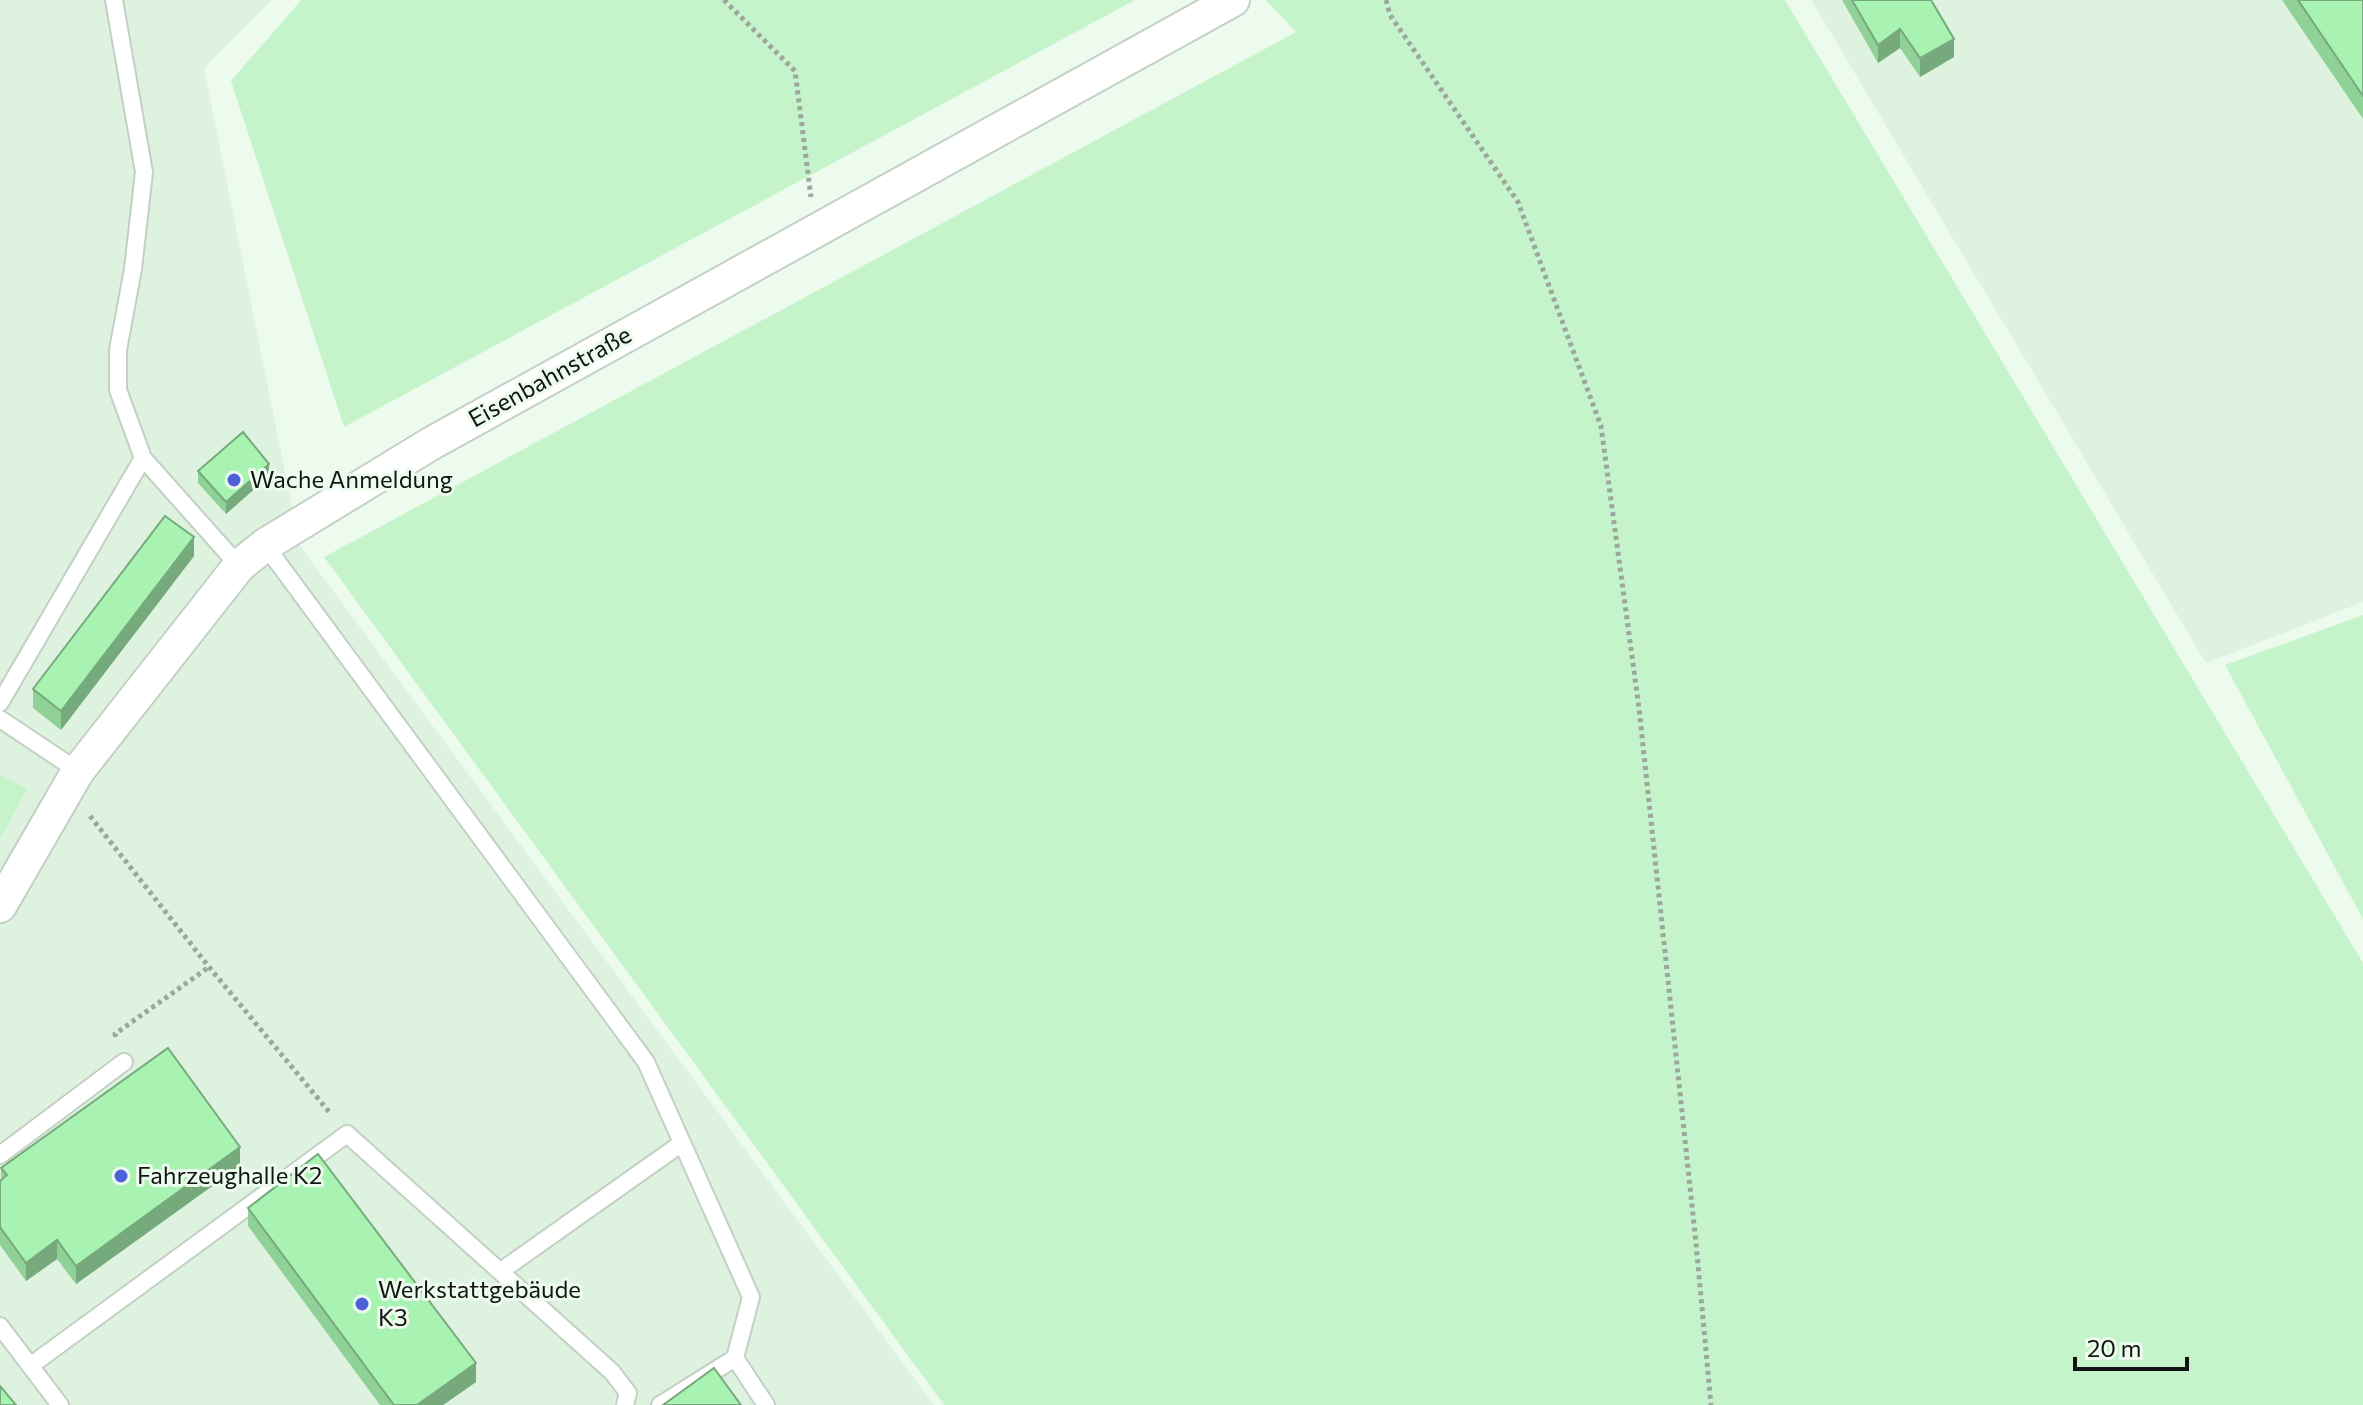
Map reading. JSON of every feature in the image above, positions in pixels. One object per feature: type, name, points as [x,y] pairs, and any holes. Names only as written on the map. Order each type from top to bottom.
[{"type":"street","name":"Eisenbahnstraße","points":[[0,906],[73,779],[239,566],[265,545],[432,443],[1233,0]]},
{"type":"lane","points":[[114,0],[144,172],[133,269],[118,350],[118,390],[143,458],[239,566]]},
{"type":"lane","points":[[0,703],[143,458]]},
{"type":"lane","points":[[265,545],[646,1062],[751,1297],[735,1358],[660,1405]]},
{"type":"lane","points":[[0,719],[73,779]]},
{"type":"lane","points":[[0,1155],[124,1062]]},
{"type":"lane","points":[[30,1366],[347,1134],[612,1372],[628,1393],[625,1405]]},
{"type":"lane","points":[[501,1271],[682,1143]]},
{"type":"lane","points":[[0,1326],[60,1405]]},
{"type":"lane","points":[[735,1358],[766,1405]]},
{"type":"path","points":[[724,0],[795,71],[815,231]]},
{"type":"path","points":[[1386,0],[1390,15],[1518,202],[1601,426],[1639,708],[1711,1405]]},
{"type":"path","points":[[73,779],[209,967],[347,1134]]},
{"type":"path","points":[[124,1062],[115,1034],[209,967]]},
{"type":"shaded area","points":[[0,0],[272,0],[204,68],[300,546],[934,1405],[0,1405]]},
{"type":"shaded area","points":[[1811,0],[2363,0],[2363,602],[2206,663]]},
{"type":"green space","points":[[301,0],[1135,0],[344,427],[231,81]]},
{"type":"green space","points":[[1266,0],[1785,0],[2363,963],[2363,1405],[944,1405],[324,557],[1296,32]]},
{"type":"green space","points":[[2363,615],[2363,919],[2225,665]]},
{"type":"green space","points":[[0,775],[27,789],[0,839]]},
{"type":"building","points":[[1852,0],[1931,0],[1954,39],[1920,58],[1900,29],[1878,45]]},
{"type":"building","points":[[2298,0],[2363,0],[2363,96]]},
{"type":"building","name":"Wache Anmeldung","points":[[243,432],[269,464],[226,502],[198,471]]},
{"type":"building","points":[[165,516],[194,537],[61,711],[33,689]]},
{"type":"building","name":"Fahrzeughalle K2","points":[[168,1048],[240,1147],[76,1266],[57,1240],[26,1263],[0,1227],[0,1181],[7,1175],[1,1168]]},
{"type":"building","name":"Werkstattgebäude K3","points":[[318,1154],[476,1363],[417,1405],[394,1405],[248,1208]]},
{"type":"building","points":[[714,1368],[741,1405],[663,1405]]},
{"type":"building","points":[[0,1386],[16,1405],[0,1405]]},
{"type":"place","name":"Wache Anmeldung","points":[[234,480]]},
{"type":"place","name":"Fahrzeughalle K2","points":[[121,1176]]},
{"type":"place","name":"Werkstattgebäude K3","points":[[362,1304]]}]
